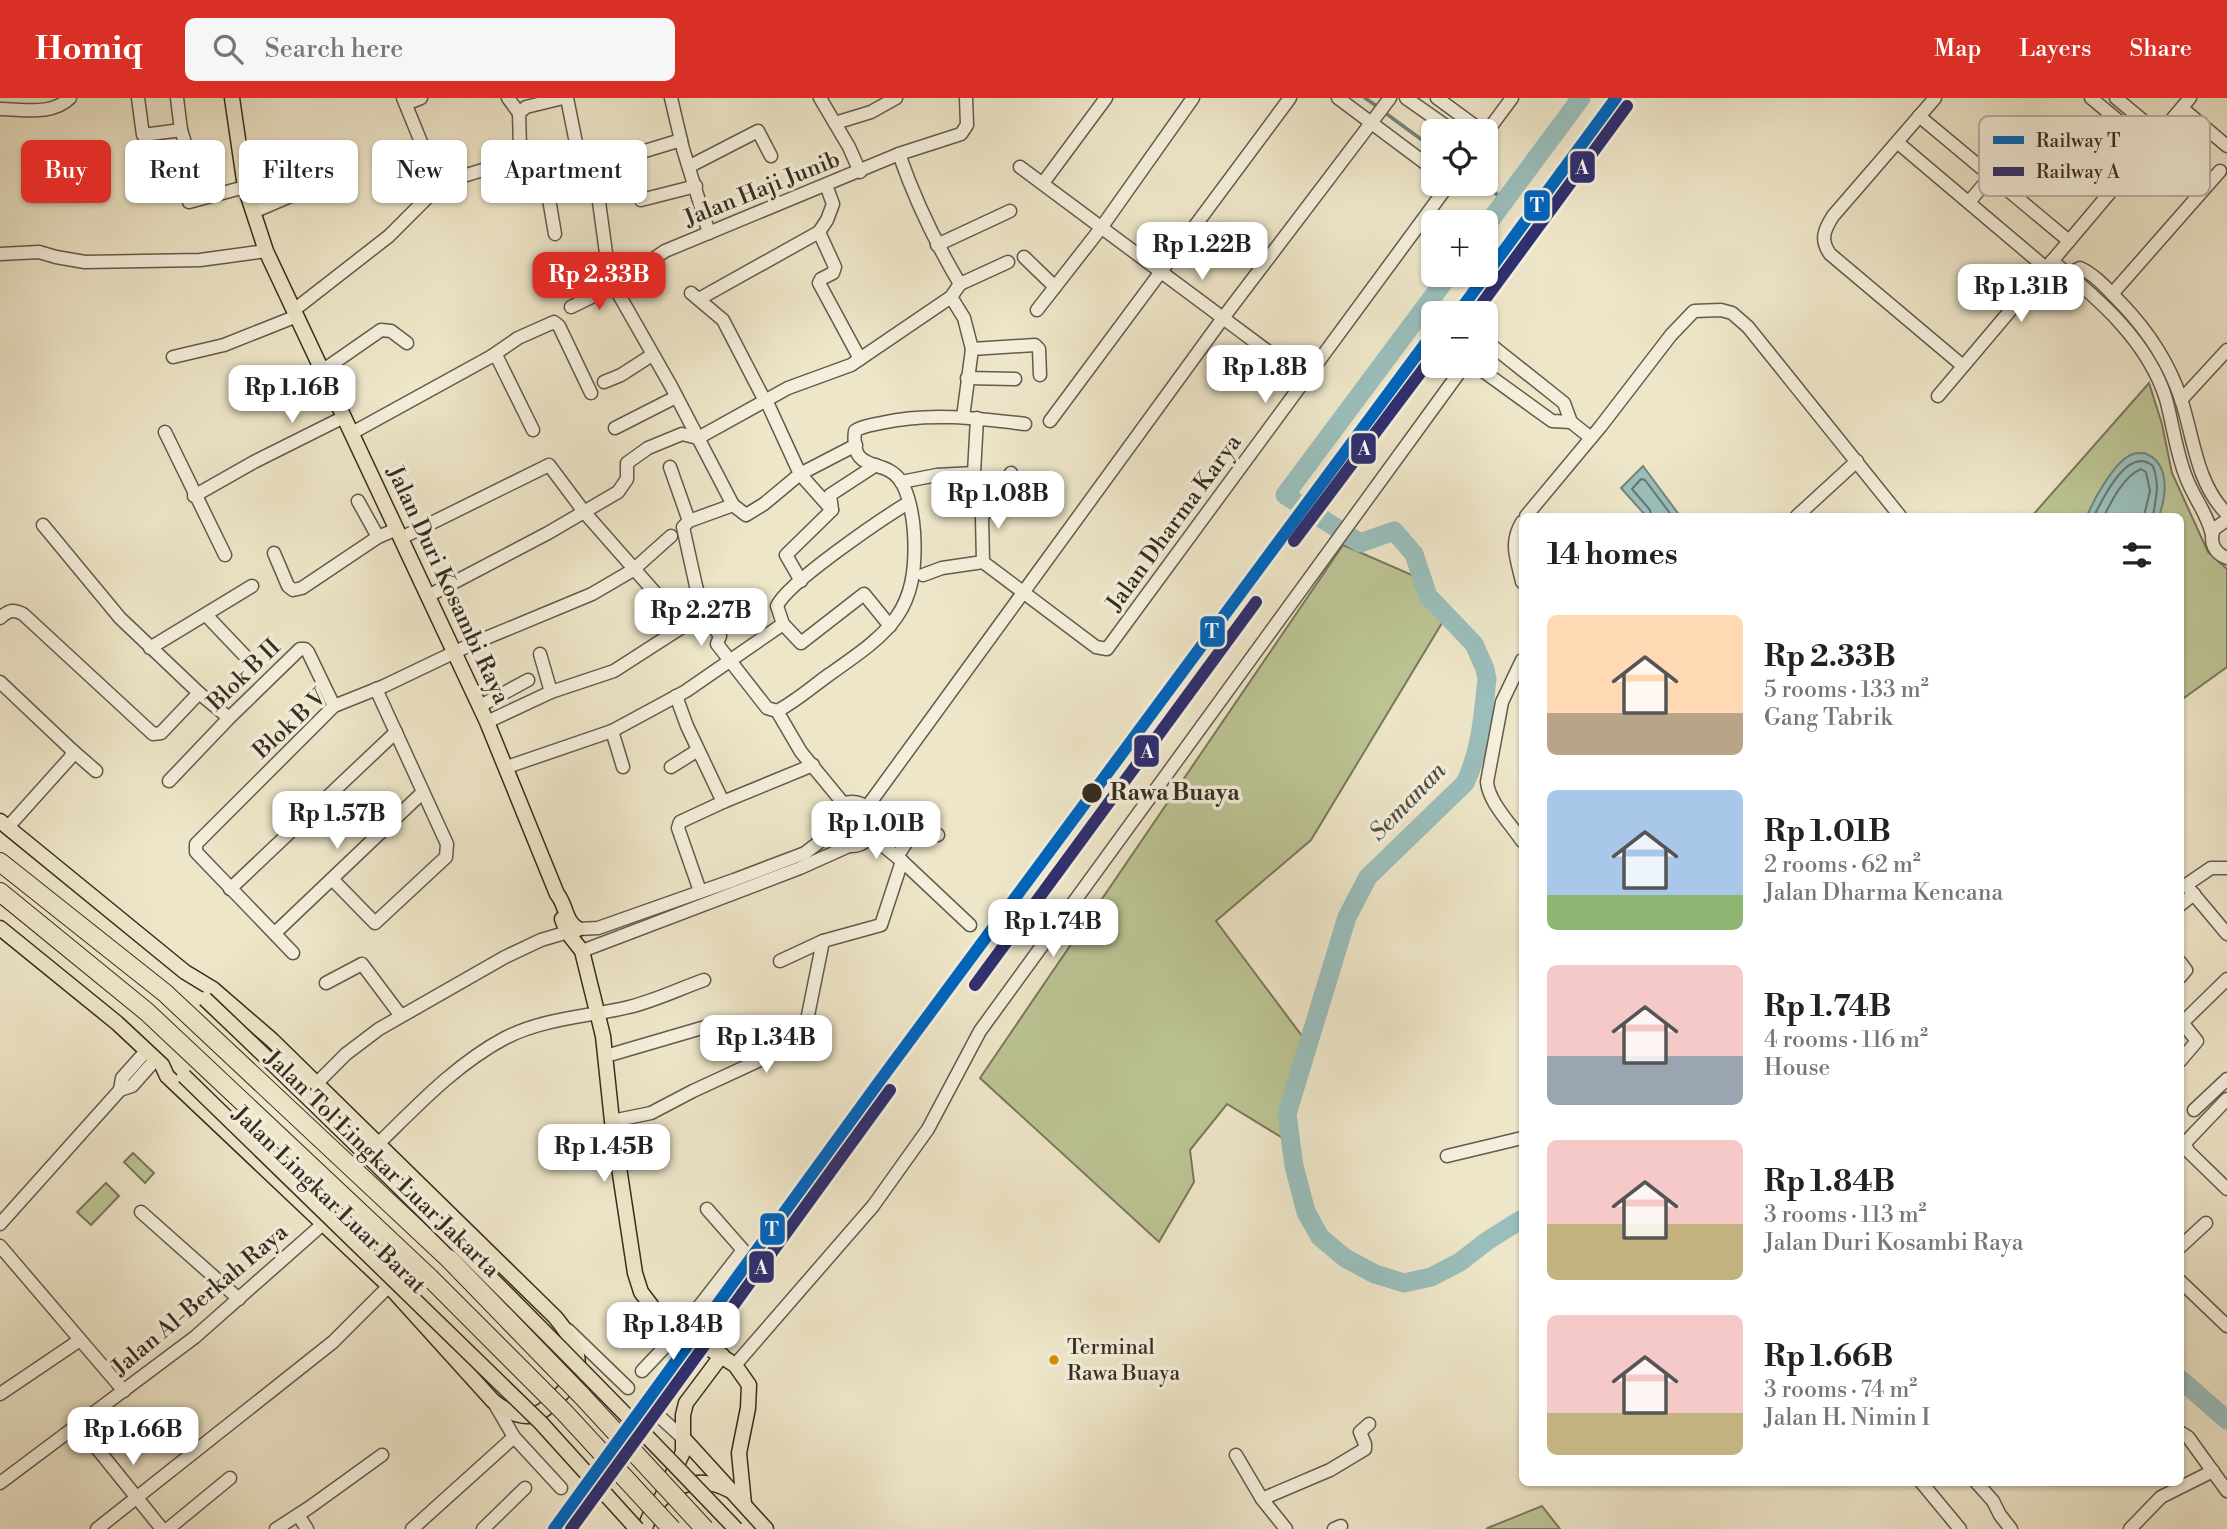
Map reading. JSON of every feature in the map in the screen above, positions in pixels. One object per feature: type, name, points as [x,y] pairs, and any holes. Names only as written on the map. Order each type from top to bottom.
[{"type":"highway","name":"Jalan Tol Lingkar Luar Jakarta","points":[[0,862],[165,993],[432,1242],[582,1396],[705,1529]]},
{"type":"highway","points":[[0,892],[147,1012],[382,1231],[564,1412],[672,1529]]},
{"type":"main road","name":"Jalan Duri Kosambi Raya","points":[[232,98],[239,146]]},
{"type":"main road","name":"Jalan Duri Kosambi Raya","points":[[250,203],[266,251],[480,706],[507,767],[557,894],[557,901],[582,950],[606,1056],[612,1121],[635,1273],[649,1305],[660,1317],[734,1365],[749,1385],[740,1453],[744,1503]]},
{"type":"main road","name":"Jalan Lingkar Luar Barat","points":[[0,928],[117,1023],[155,1058],[167,1076],[389,1286],[493,1401],[518,1415],[536,1415],[546,1410],[575,1380],[577,1355],[569,1336],[555,1317],[317,1083],[213,989],[185,972],[4,824]]},
{"type":"main road","points":[[185,972],[205,999],[376,1162],[612,1399],[736,1529]]},
{"type":"main road","points":[[155,1058],[174,1067],[184,1076],[541,1423],[636,1529]]},
{"type":"main road","points":[[645,1529],[679,1463],[684,1439],[683,1415],[686,1404],[722,1356]]},
{"type":"main road","points":[[684,1439],[766,1529]]},
{"type":"main road","points":[[661,1499],[671,1490],[696,1482],[709,1482],[733,1492]]},
{"type":"street","points":[[0,110],[51,110],[60,107],[69,98]]},
{"type":"street","points":[[138,98],[142,135],[181,130]]},
{"type":"street","points":[[177,98],[184,140]]},
{"type":"street","points":[[420,140],[404,101],[421,98]]},
{"type":"street","points":[[508,98],[519,113],[520,140]]},
{"type":"street","points":[[519,113],[526,107],[565,98],[577,148],[603,156],[609,172],[596,180],[606,253],[615,285],[733,505],[746,515],[800,474],[856,445]]},
{"type":"street","points":[[671,98],[709,233]]},
{"type":"street","points":[[820,98],[849,147],[860,172]]},
{"type":"street","points":[[835,123],[871,112],[896,98]]},
{"type":"street","name":"Jalan Haji Junib","points":[[571,307],[615,285],[665,251],[899,154],[964,131],[967,125],[966,98]]},
{"type":"street","points":[[1043,183],[1106,98]]},
{"type":"street","points":[[1037,310],[1101,228],[1193,98]]},
{"type":"street","points":[[1050,421],[1290,98]]},
{"type":"street","points":[[1338,98],[1421,160]]},
{"type":"street","points":[[867,807],[1223,318],[1390,98]]},
{"type":"street","points":[[1406,98],[1436,119]]},
{"type":"street","points":[[1437,98],[1466,119]]},
{"type":"street","points":[[1495,119],[1512,98]]},
{"type":"street","points":[[1935,98],[1833,216],[1823,235],[1824,245],[1830,254],[1964,366]]},
{"type":"street","points":[[2091,98],[2113,116]]},
{"type":"street","points":[[2116,98],[2138,116]]},
{"type":"street","points":[[2186,103],[2198,116]]},
{"type":"street","points":[[1919,116],[1979,166]]},
{"type":"street","points":[[2210,128],[2227,146]]},
{"type":"street","points":[[690,166],[758,131],[771,156]]},
{"type":"street","points":[[647,150],[681,140]]},
{"type":"street","points":[[1897,142],[2049,264],[2068,274],[2124,327],[2150,364],[2165,398],[2186,478],[2207,519],[2215,549],[2227,558]]},
{"type":"street","points":[[899,154],[915,200],[960,284]]},
{"type":"street","points":[[1020,167],[1305,379]]},
{"type":"street","points":[[2210,182],[2220,171]]},
{"type":"street","points":[[647,198],[696,186]]},
{"type":"street","points":[[826,186],[834,204],[819,232],[695,296],[723,320],[800,474],[832,510]]},
{"type":"street","points":[[1969,202],[1979,190]]},
{"type":"street","name":"Jalan Dharma Karya","points":[[1023,592],[1096,648],[1107,649],[1440,196]]},
{"type":"street","points":[[2015,196],[2068,241]]},
{"type":"street","points":[[1938,396],[2106,196]]},
{"type":"street","points":[[2112,294],[2198,196]]},
{"type":"street","points":[[253,212],[274,203]]},
{"type":"street","points":[[173,357],[224,345],[295,313],[389,236],[422,203]]},
{"type":"street","points":[[550,203],[555,234]]},
{"type":"street","points":[[937,245],[1010,211]]},
{"type":"street","points":[[819,232],[835,267],[833,273],[819,283],[860,359]]},
{"type":"street","points":[[0,254],[39,252],[85,262],[200,260],[266,251]]},
{"type":"street","points":[[1024,257],[1055,287]]},
{"type":"street","points":[[428,596],[585,513],[621,489],[627,479],[628,463],[648,449],[682,434],[698,438],[788,388],[851,365],[951,297],[960,284],[1008,262]]},
{"type":"street","points":[[2068,274],[2075,269],[2084,269],[2112,294],[2151,339],[2181,400],[2200,471],[2213,496],[2227,514]]},
{"type":"street","points":[[951,297],[964,318],[972,349],[963,417]]},
{"type":"street","points":[[1529,513],[1671,335],[1694,311],[1721,310],[1732,313],[1748,327],[1898,513]]},
{"type":"street","points":[[352,433],[492,356],[518,338],[554,322],[559,326],[591,393]]},
{"type":"street","points":[[322,371],[381,330],[391,331],[407,343]]},
{"type":"street","points":[[972,349],[1035,345],[1039,347],[1040,375]]},
{"type":"street","points":[[2181,400],[2227,350]]},
{"type":"street","points":[[1498,351],[1564,403],[1571,422],[1591,438]]},
{"type":"street","points":[[604,382],[653,355]]},
{"type":"street","points":[[492,356],[498,359],[533,430]]},
{"type":"street","points":[[967,378],[1015,379]]},
{"type":"street","points":[[734,1365],[873,1206],[928,1129],[980,1031],[1455,378]]},
{"type":"street","points":[[1493,378],[1552,421],[1571,422]]},
{"type":"street","points":[[615,428],[676,397]]},
{"type":"street","points":[[194,496],[254,462],[344,417]]},
{"type":"street","points":[[777,711],[877,641],[903,608],[912,582],[915,552],[913,526],[901,482],[889,470],[862,460],[854,433],[860,427],[906,418],[963,417],[1025,424]]},
{"type":"street","points":[[901,482],[937,475],[974,473],[977,418]]},
{"type":"street","points":[[165,432],[225,555]]},
{"type":"street","points":[[1800,513],[1857,461]]},
{"type":"street","points":[[274,553],[288,586],[293,590],[302,588],[378,537],[399,533],[549,464],[585,513],[658,596]]},
{"type":"street","points":[[832,510],[830,495],[877,465]]},
{"type":"street","points":[[670,467],[689,521]]},
{"type":"street","points":[[983,562],[982,517],[1011,473]]},
{"type":"street","points":[[358,501],[378,537]]},
{"type":"street","points":[[890,626],[864,594],[804,643],[783,624],[777,606],[801,581],[874,523],[908,503]]},
{"type":"street","points":[[733,505],[689,521],[683,527],[704,613],[720,636],[717,644],[767,708],[777,711],[802,752],[843,803]]},
{"type":"street","points":[[801,581],[786,555],[832,510]]},
{"type":"street","points":[[2212,535],[2218,524],[2227,520]]},
{"type":"street","points":[[43,526],[120,618],[150,649],[229,718]]},
{"type":"street","points":[[1519,528],[1514,545],[1519,568]]},
{"type":"street","name":"Blok B V","points":[[293,953],[196,852],[196,844],[334,706],[592,593],[634,570],[671,536]]},
{"type":"street","points":[[923,575],[942,568],[983,562],[1023,592]]},
{"type":"street","points":[[150,649],[252,586]]},
{"type":"street","points":[[4,615],[15,610],[23,614],[153,734],[161,733],[199,693]]},
{"type":"street","points":[[487,722],[551,692],[614,671],[704,613]]},
{"type":"street","points":[[206,615],[245,656]]},
{"type":"street","points":[[507,767],[612,731],[732,662],[783,624]]},
{"type":"street","name":"Blok B II","points":[[169,781],[300,649],[305,649],[334,706]]},
{"type":"street","points":[[540,654],[551,692]]},
{"type":"street","points":[[1519,666],[1502,702],[1488,771],[1488,790],[1519,836]]},
{"type":"street","points":[[480,706],[528,680]]},
{"type":"street","points":[[0,681],[96,771]]},
{"type":"street","points":[[332,879],[375,923],[447,854],[447,844],[376,689]]},
{"type":"street","points":[[676,696],[723,802]]},
{"type":"street","points":[[612,731],[623,767]]},
{"type":"street","points":[[230,888],[396,733]]},
{"type":"street","points":[[671,767],[698,750]]},
{"type":"street","points":[[4,824],[70,758],[73,751]]},
{"type":"street","points":[[700,891],[680,822],[813,765]]},
{"type":"street","points":[[275,933],[422,793]]},
{"type":"street","points":[[582,950],[849,846],[862,844],[870,836],[874,826],[873,816],[867,807],[853,802],[843,803],[832,813],[830,823],[831,833],[839,842],[849,846]]},
{"type":"street","points":[[780,961],[823,941],[881,925],[899,859],[913,832],[931,832],[938,835]]},
{"type":"street","points":[[317,1083],[359,1042],[524,947],[572,928],[598,928],[805,853],[831,833]]},
{"type":"street","points":[[870,836],[970,925]]},
{"type":"street","points":[[2227,868],[2211,868],[2186,885],[2227,934]]},
{"type":"street","points":[[2184,902],[2194,894]]},
{"type":"street","points":[[612,1121],[651,1113],[773,1054],[804,1035],[823,941]]},
{"type":"street","points":[[326,983],[362,964],[401,1016]]},
{"type":"street","points":[[2184,1019],[2227,979]]},
{"type":"street","points":[[378,1144],[441,1084],[506,1038],[536,1026],[638,1005],[704,980]]},
{"type":"street","points":[[606,1056],[712,1025]]},
{"type":"street","points":[[2184,1026],[2197,1041],[2184,1056]]},
{"type":"street","points":[[0,1224],[120,1090],[132,1086],[155,1058]]},
{"type":"street","points":[[2194,1110],[2227,1079]]},
{"type":"street","points":[[2227,1099],[2184,1144],[2227,1189]]},
{"type":"street","points":[[1447,1156],[1519,1139]]},
{"type":"street","points":[[642,1371],[680,1331],[743,1250],[707,1209]]},
{"type":"street","points":[[141,1212],[239,1299]]},
{"type":"street","name":"Jalan Al-Berkah Raya","points":[[0,1483],[79,1426],[122,1389],[239,1299],[324,1223]]},
{"type":"street","points":[[2184,1243],[2206,1223]]},
{"type":"street","points":[[0,1246],[122,1389]]},
{"type":"street","points":[[2184,1285],[2227,1326]]},
{"type":"street","points":[[97,1529],[333,1342],[389,1286]]},
{"type":"street","name":"Jalan Lingkar Luar Barat","points":[[555,1317],[628,1388]]},
{"type":"street","points":[[0,1394],[80,1340]]},
{"type":"street","points":[[493,1401],[514,1437],[561,1488]]},
{"type":"street","points":[[661,1418],[684,1439]]},
{"type":"street","points":[[1262,1499],[1331,1469],[1365,1448],[1366,1444],[1360,1432],[1369,1424]]},
{"type":"street","points":[[79,1426],[162,1529]]},
{"type":"street","points":[[2184,1434],[2227,1491]]},
{"type":"street","points":[[412,1529],[514,1437]]},
{"type":"street","points":[[275,1529],[298,1516],[382,1455]]},
{"type":"street","points":[[1236,1455],[1262,1499],[1286,1529]]},
{"type":"street","points":[[2184,1486],[2213,1471]]},
{"type":"street","points":[[168,1529],[230,1478]]},
{"type":"street","points":[[1924,1486],[1959,1529]]},
{"type":"street","points":[[1980,1486],[2011,1529]]},
{"type":"street","points":[[2130,1529],[2161,1497],[2183,1486]]},
{"type":"street","points":[[483,1529],[525,1488]]},
{"type":"street","points":[[298,1516],[307,1529]]},
{"type":"street","points":[[2142,1517],[2150,1529]]},
{"type":"green space","points":[[2149,383],[2162,424],[2172,473],[2208,552],[2227,569],[2227,667],[2184,698],[2184,513],[2035,513]]},
{"type":"green space","points":[[1343,545],[1412,575],[1445,618],[1311,840],[1216,921],[1308,1044],[1281,1137],[1227,1104],[1190,1150],[1194,1182],[1159,1242],[980,1078]]},
{"type":"green space","points":[[133,1153],[154,1173],[145,1183],[124,1162]]},
{"type":"green space","points":[[106,1183],[119,1196],[91,1225],[77,1212]]},
{"type":"green space","points":[[1542,1506],[1560,1529],[1486,1529],[1490,1527]]},
{"type":"water","points":[[2144,453],[2152,457],[2162,471],[2165,489],[2160,513],[2088,513],[2112,472],[2133,454]]},
{"type":"water","points":[[1643,466],[1678,513],[1643,513],[1621,488]]},
{"type":"waterway","points":[[1365,98],[1378,107]]},
{"type":"waterway","name":"Semanan","points":[[1498,210],[1581,98]]},
{"type":"waterway","points":[[1384,112],[1421,139]]},
{"type":"waterway","points":[[1498,195],[1505,200]]},
{"type":"waterway","name":"Semanan","points":[[1440,287],[1285,495],[1360,543],[1394,531],[1414,554],[1428,596],[1474,644],[1487,679],[1483,719],[1478,745],[1465,783],[1368,877],[1347,917],[1287,1114],[1294,1166],[1306,1212],[1320,1237],[1345,1258],[1375,1274],[1404,1283],[1431,1277],[1460,1262],[1519,1221]]},
{"type":"waterway","name":"Semanan","points":[[2184,1382],[2227,1420]]},
{"type":"rail line","name":"T","points":[[1467,301],[1616,98]]},
{"type":"rail line","name":"A","points":[[1484,301],[1627,106]]},
{"type":"rail line","name":"T","points":[[554,1529],[879,1082],[1421,349]]},
{"type":"rail line","name":"A","points":[[1294,541],[1421,372]]},
{"type":"rail line","name":"A","points":[[975,985],[1256,602]]},
{"type":"rail line","name":"A","points":[[571,1529],[890,1090]]},
{"type":"place","name":"Rawa Buaya","points":[[1092,793]]},
{"type":"place","name":"Terminal Rawa Buaya","points":[[1054,1360]]}]
